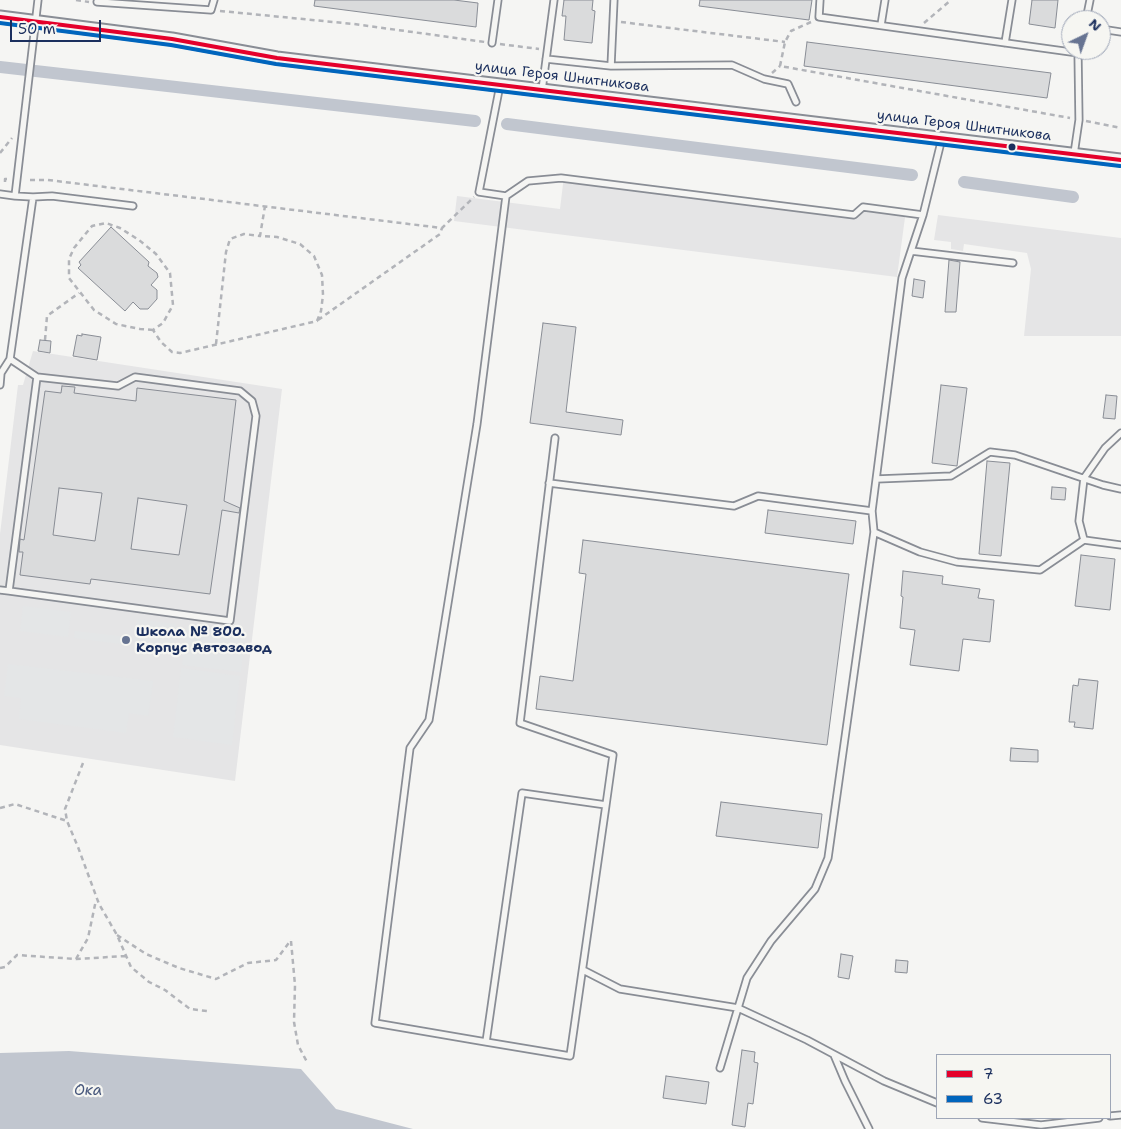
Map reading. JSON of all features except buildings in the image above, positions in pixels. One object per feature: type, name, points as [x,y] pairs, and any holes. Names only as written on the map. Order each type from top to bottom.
[{"type":"street","name":"улица Героя Шнитникова","points":[[0,17],[172,39],[277,58],[1121,160]]},
{"type":"lane","points":[[15,196],[38,0]]},
{"type":"lane","points":[[97,2],[211,10],[214,0]]},
{"type":"lane","points":[[492,43],[498,0]]},
{"type":"lane","points":[[542,90],[554,0]]},
{"type":"lane","points":[[611,66],[614,0]]},
{"type":"lane","points":[[820,0],[819,17],[1061,49]]},
{"type":"lane","points":[[881,26],[884,0]]},
{"type":"lane","points":[[1005,43],[1012,0]]},
{"type":"lane","points":[[546,59],[611,66],[732,65],[764,78],[788,84],[796,102]]},
{"type":"lane","points":[[1074,154],[1079,120],[1078,60]]},
{"type":"lane","points":[[500,85],[478,192],[506,196],[528,181],[561,178],[854,215],[863,207],[923,215]]},
{"type":"lane","points":[[720,1068],[747,978],[771,941],[815,889],[828,858],[874,532],[872,511],[902,278],[923,215],[942,138]]},
{"type":"lane","points":[[0,194],[33,197],[52,196],[133,206]]},
{"type":"lane","points":[[506,196],[477,424],[429,720],[410,748],[375,1023],[570,1056],[613,756],[520,723],[555,438]]},
{"type":"lane","points":[[0,385],[2,373],[10,359],[33,197]]},
{"type":"lane","points":[[911,251],[1013,263]]},
{"type":"lane","points":[[0,590],[230,621],[256,416],[252,401],[240,391],[135,377],[118,386],[37,377],[10,359]]},
{"type":"lane","points":[[9,591],[37,377]]},
{"type":"lane","points":[[1084,540],[1079,520],[1084,478],[1105,448],[1121,433]]},
{"type":"lane","points":[[876,479],[952,476],[990,452],[1015,455],[1103,485],[1121,489]]},
{"type":"lane","points":[[549,483],[734,506],[758,496],[872,511]]},
{"type":"lane","points":[[874,532],[920,552],[957,562],[1040,570],[1084,540],[1121,545]]},
{"type":"lane","points":[[486,1042],[522,793],[606,805]]},
{"type":"lane","points":[[582,970],[620,989],[738,1008],[807,1040],[884,1081],[936,1103]]},
{"type":"lane","points":[[834,1055],[869,1129]]},
{"type":"lane","points":[[990,1119],[1041,1125],[1091,1119]]},
{"type":"path","points":[[76,0],[97,2]]},
{"type":"path","points":[[915,30],[951,0]]},
{"type":"path","points":[[211,10],[354,24],[424,34]]},
{"type":"path","points":[[819,11],[810,23],[791,31],[785,42],[780,66],[1121,128]]},
{"type":"path","points":[[612,21],[785,42]]},
{"type":"path","points":[[0,153],[13,137]]},
{"type":"path","points":[[5,182],[5,179],[9,179]]},
{"type":"path","points":[[30,180],[48,180],[442,228]]},
{"type":"path","points":[[153,330],[161,342],[172,352],[180,352],[317,321],[440,234],[442,228],[478,192]]},
{"type":"path","points":[[260,236],[265,206]]},
{"type":"path","points":[[106,223],[120,228],[156,254],[170,273],[173,305],[163,323],[153,330],[116,324],[94,310],[69,278],[69,259],[74,248],[92,226],[106,223]]},
{"type":"path","points":[[216,344],[226,252],[230,239],[244,234],[277,237],[300,244],[314,256],[322,275],[323,295],[321,311],[317,321]]},
{"type":"path","points":[[45,340],[47,316],[80,293]]},
{"type":"path","points":[[83,763],[65,809],[67,821],[96,898],[132,968],[149,982],[165,990],[190,1009],[207,1011]]},
{"type":"path","points":[[0,808],[15,804],[67,821]]},
{"type":"path","points":[[76,959],[88,938],[96,898]]},
{"type":"path","points":[[116,935],[146,954],[179,968],[216,979],[248,963],[276,960],[291,940],[295,985],[294,1022],[298,1045],[306,1062]]},
{"type":"path","points":[[0,968],[5,967],[17,955],[76,959],[126,956]]},
{"type":"shaded area","points":[[564,176],[860,214],[861,205],[906,210],[897,277],[454,221],[457,196],[560,209]]},
{"type":"shaded area","points":[[938,215],[1121,238],[1121,336],[1024,336],[1031,269],[1027,253],[964,244],[963,251],[951,249],[951,242],[934,240]]},
{"type":"shaded area","name":"Школа № 800. Корпус Автозавод","points":[[33,351],[282,389],[235,781],[0,745],[0,534],[18,385],[23,385]]},
{"type":"shaded area","points":[[23,606],[71,612],[68,637],[20,631]]},
{"type":"shaded area","points":[[137,619],[176,624],[173,649],[134,644]]},
{"type":"shaded area","points":[[187,626],[245,633],[241,672],[182,665]]},
{"type":"shaded area","points":[[75,631],[129,637],[128,645],[74,638]]},
{"type":"shaded area","points":[[8,664],[153,681],[148,716],[129,713],[126,733],[19,719],[21,698],[4,696]]},
{"type":"shaded area","points":[[181,668],[240,676],[232,745],[173,737]]},
{"type":"water","name":"Ока","points":[[69,1051],[301,1069],[336,1109],[413,1129],[0,1129],[0,1053]]},
{"type":"waterway","points":[[0,67],[475,121]]},
{"type":"waterway","points":[[507,124],[912,175]]},
{"type":"waterway","points":[[964,182],[1073,197]]},
{"type":"transit line","name":"7","points":[[0,17],[172,39],[277,58],[1121,160]]},
{"type":"transit line","name":"63","points":[[0,23],[171,45],[276,64],[1120,166]]},
{"type":"place","name":"Школа № 800. Корпус Автозавод","points":[[126,640]]}]
